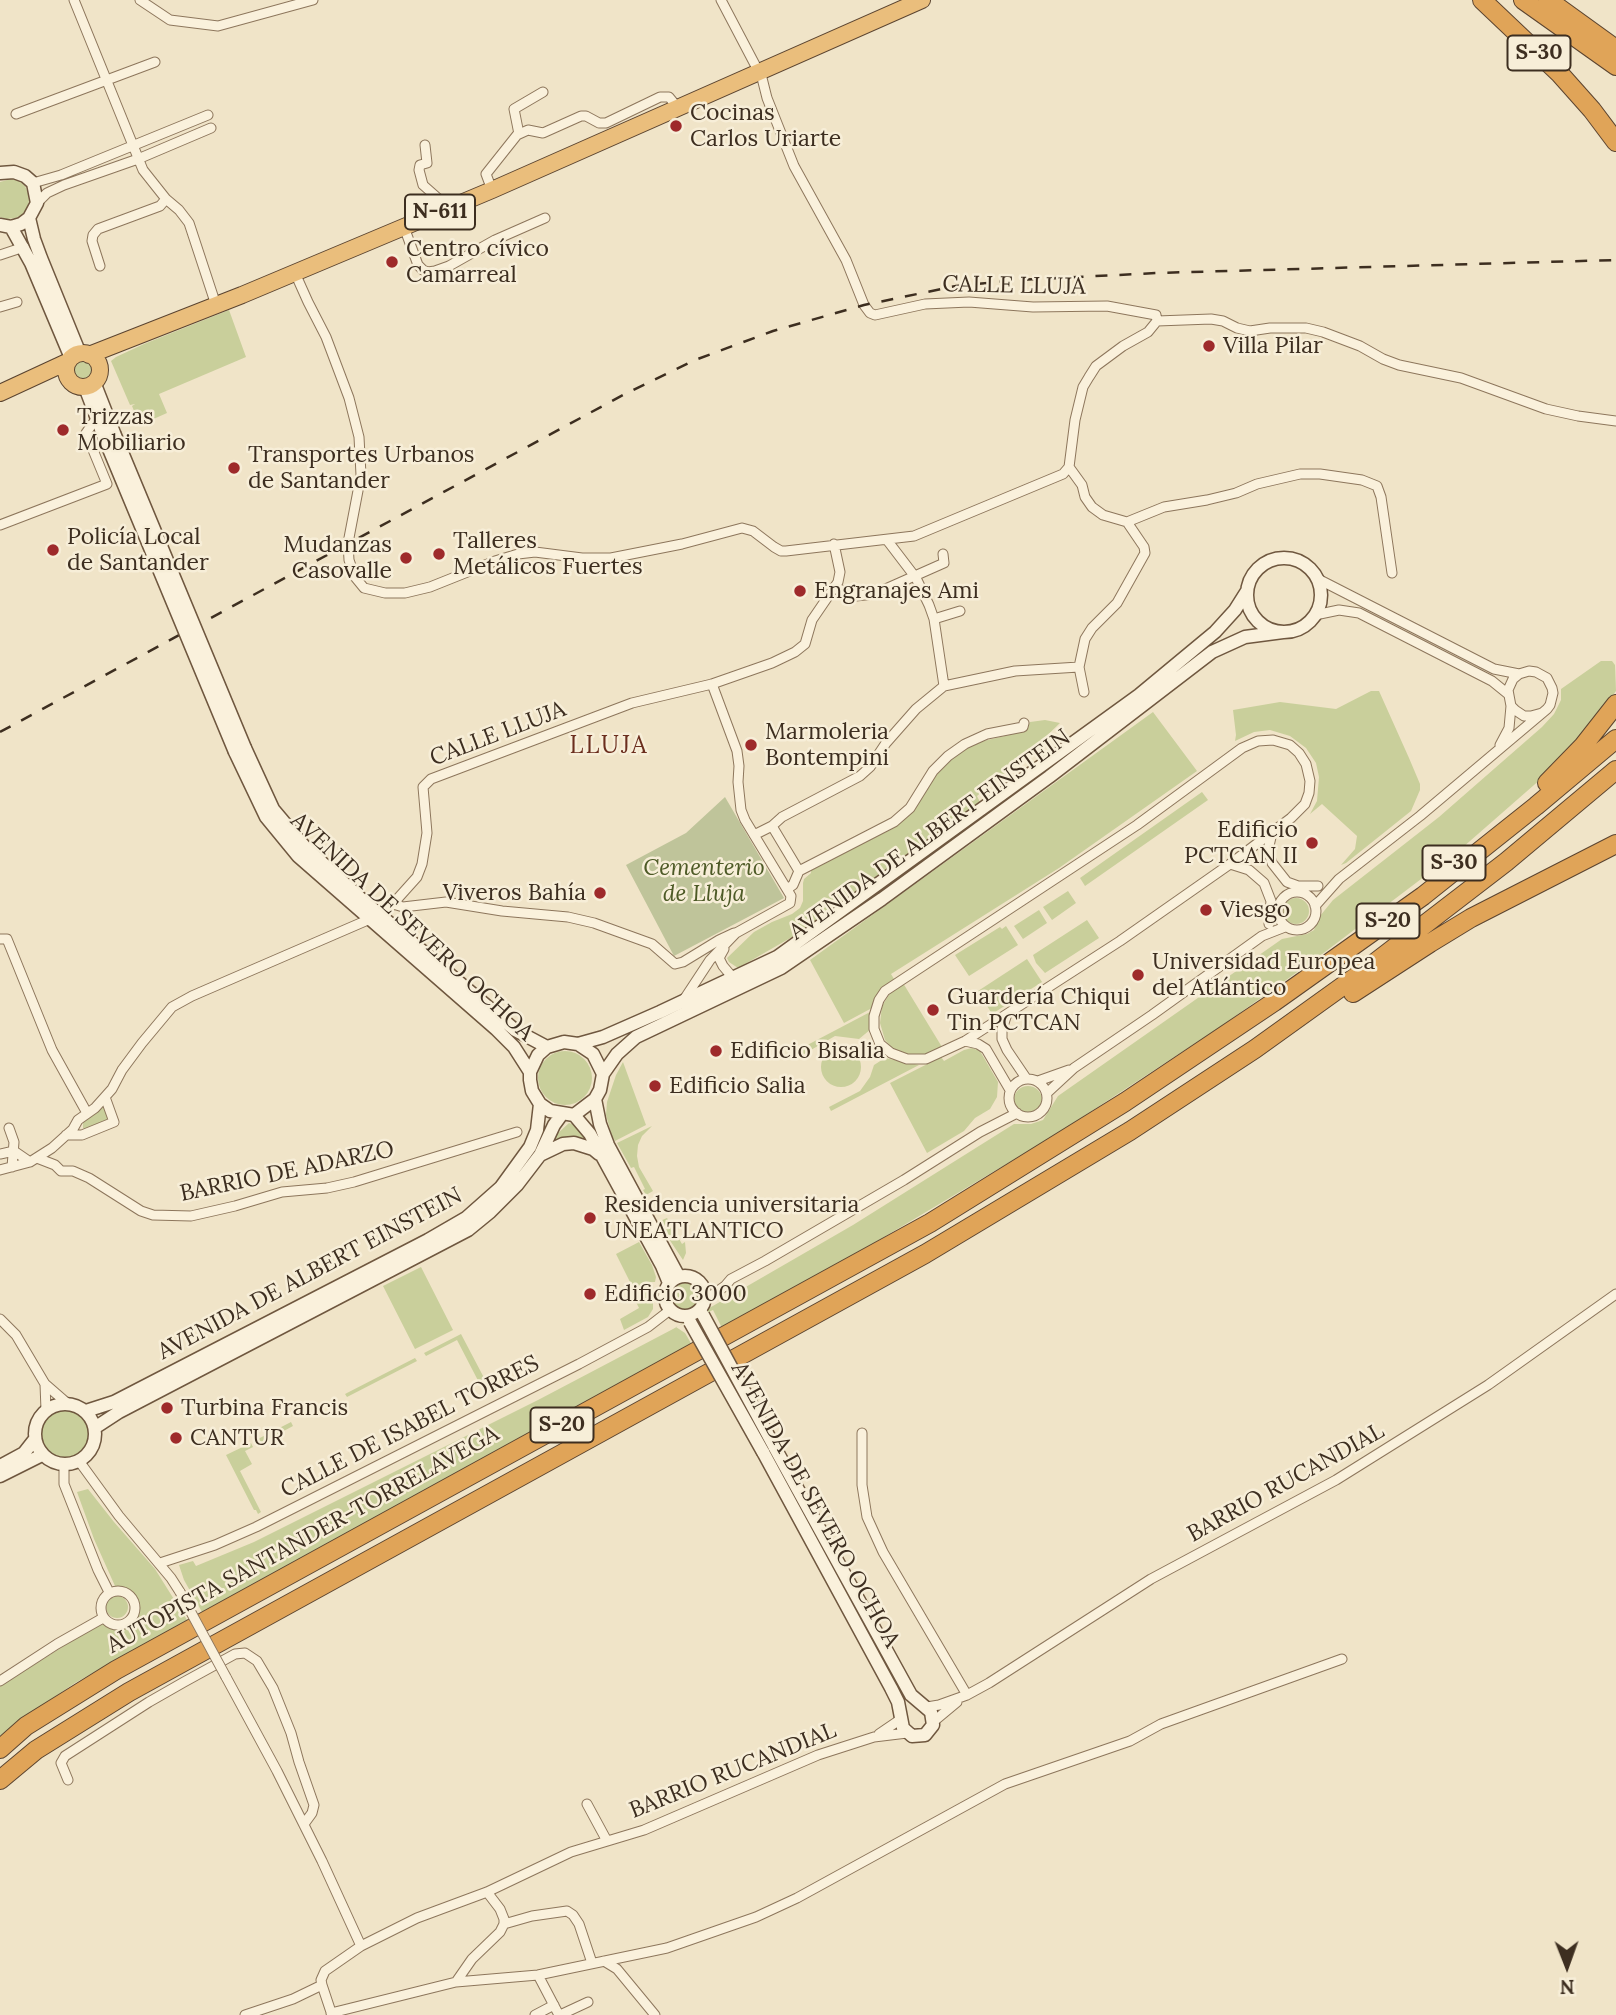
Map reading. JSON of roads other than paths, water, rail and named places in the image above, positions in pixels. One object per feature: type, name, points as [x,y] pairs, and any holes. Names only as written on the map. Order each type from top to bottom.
[{"type":"highway","name":"N-611","points":[[38,377],[69,379],[66,373],[84,366],[117,345],[446,210],[922,0]]},
{"type":"highway","points":[[1468,0],[1592,110]]},
{"type":"highway","name":"S-30","points":[[1482,0],[1543,57],[1592,110],[1616,142]]},
{"type":"highway","name":"S-30","points":[[1523,0],[1616,66]]},
{"type":"highway","points":[[1548,0],[1616,50]]},
{"type":"highway","name":"N-611","points":[[0,393],[38,377],[84,366]]},
{"type":"highway","name":"S-30","points":[[1274,1002],[1455,862],[1526,803],[1583,746],[1616,704]]},
{"type":"highway","name":"AUTOPISTA SANTANDER-TORRELAVEGA","points":[[0,1749],[26,1726],[116,1670],[930,1223],[1125,1102],[1274,1002],[1423,895],[1527,814],[1616,739]]},
{"type":"highway","name":"S-20","points":[[0,1780],[36,1750],[140,1686],[892,1273],[1008,1206],[1194,1090],[1314,1007],[1468,891],[1616,770]]},
{"type":"highway","name":"S-30","points":[[1008,1206],[1244,1065],[1450,930],[1524,889],[1616,844]]},
{"type":"main road","points":[[0,173],[14,172],[25,176],[33,183],[37,203],[29,218],[21,224],[5,226]]},
{"type":"main road","name":"AVENIDA DE SEVERO OCHOA","points":[[29,218],[41,258],[109,435],[240,750],[257,800],[279,835],[298,856],[515,1030],[547,1047]]},
{"type":"main road","name":"AVENIDA DE SEVERO OCHOA","points":[[5,226],[24,247],[84,366],[96,419],[109,435]]},
{"type":"main road","points":[[1292,559],[1301,562],[1318,579],[1321,595],[1315,615],[1301,628],[1283,632],[1264,626],[1251,610],[1248,591],[1255,573],[1265,563],[1292,559]]},
{"type":"main road","name":"AVENIDA DE ALBERT EINSTEIN","points":[[578,1044],[603,1037],[777,957],[1139,695],[1215,632],[1248,591]]},
{"type":"main road","name":"AVENIDA DE ALBERT EINSTEIN","points":[[603,1074],[617,1054],[636,1037],[781,968],[849,922],[1049,777],[1212,652],[1245,638],[1283,632]]},
{"type":"main road","name":"AVENIDA DE SEVERO OCHOA","points":[[376,918],[496,1029],[514,1047],[530,1072]]},
{"type":"main road","points":[[568,1115],[595,1099],[603,1074],[593,1054],[578,1044],[564,1042],[547,1047],[538,1055],[530,1072],[532,1091],[540,1104],[550,1111],[568,1115],[590,1134],[662,1266],[674,1280]]},
{"type":"main road","points":[[595,1099],[608,1145],[674,1280]]},
{"type":"main road","name":"AVENIDA DE ALBERT EINSTEIN","points":[[86,1411],[114,1402],[404,1253],[466,1218],[501,1187],[530,1147],[537,1130],[540,1104]]},
{"type":"main road","name":"AVENIDA DE ALBERT EINSTEIN","points":[[96,1427],[119,1412],[460,1235],[507,1196],[540,1155],[554,1125],[568,1115]]},
{"type":"main road","points":[[540,1155],[563,1144],[574,1143],[593,1149],[602,1156]]},
{"type":"main road","points":[[688,1277],[699,1282],[704,1295],[702,1309],[689,1319],[670,1310],[665,1294],[674,1280],[688,1277]]},
{"type":"main road","name":"AVENIDA DE SEVERO OCHOA","points":[[702,1309],[769,1449],[898,1702],[901,1717]]},
{"type":"main road","name":"AVENIDA DE SEVERO OCHOA","points":[[689,1319],[769,1449],[911,1695],[924,1706]]},
{"type":"main road","points":[[68,1404],[86,1411],[96,1427],[93,1447],[86,1456],[79,1461],[64,1464],[42,1455],[35,1439],[37,1421],[46,1410],[55,1405],[68,1404]]},
{"type":"main road","points":[[0,1466],[24,1453],[35,1439]]},
{"type":"main road","points":[[0,1476],[42,1455]]},
{"type":"main road","points":[[909,1706],[924,1706],[931,1712],[933,1722],[930,1730],[925,1735],[912,1736],[902,1728],[901,1717],[909,1706]]},
{"type":"street","points":[[74,0],[143,170],[189,223],[216,305]]},
{"type":"street","points":[[140,0],[170,20],[218,26],[313,0]]},
{"type":"street","points":[[721,0],[759,73]]},
{"type":"street","points":[[16,114],[155,62]]},
{"type":"street","name":"CALLE LLUJA","points":[[759,73],[794,166],[846,260],[870,313],[875,315],[925,304],[969,302],[1033,307],[1107,306],[1156,315],[1157,321],[1223,321],[1250,331],[1306,328],[1360,346],[1399,365],[1461,378],[1546,409],[1616,421]]},
{"type":"street","points":[[519,134],[513,109],[542,92]]},
{"type":"street","points":[[492,190],[486,174],[519,134],[528,130],[543,133],[581,116],[606,123],[660,97],[669,97],[678,107]]},
{"type":"street","points":[[33,183],[61,175],[208,115]]},
{"type":"street","points":[[37,203],[47,193],[64,185],[138,159],[211,128]]},
{"type":"street","points":[[425,145],[427,163],[420,166],[419,170],[423,185],[440,200],[446,210]]},
{"type":"street","points":[[0,164],[14,172]]},
{"type":"street","points":[[100,266],[92,241],[98,229],[160,206],[166,199]]},
{"type":"street","points":[[404,227],[418,265],[428,272],[450,266],[495,240],[545,218]]},
{"type":"street","points":[[0,255],[24,247]]},
{"type":"street","points":[[295,273],[326,337],[349,398],[359,437],[361,475],[348,549],[349,560],[355,577],[363,588],[394,594],[443,583],[518,554],[536,552],[582,558],[611,558],[682,544],[742,528],[753,531],[781,551],[914,536],[1063,474],[1069,467],[1075,420],[1088,377],[1096,366],[1148,332],[1157,321]]},
{"type":"street","points":[[0,307],[17,302]]},
{"type":"street","points":[[0,525],[107,484],[86,433],[96,419]]},
{"type":"street","points":[[1069,467],[1082,485],[1092,507],[1103,515],[1127,522],[1164,507],[1237,493],[1258,484],[1300,474],[1362,480],[1377,486],[1381,497],[1392,573]]},
{"type":"street","points":[[1084,692],[1079,667],[1087,634],[1117,603],[1145,556],[1144,547],[1127,522]]},
{"type":"street","points":[[887,540],[914,575],[934,619],[944,686]]},
{"type":"street","name":"CALLE LLUJA","points":[[376,918],[393,904],[417,877],[427,833],[423,787],[431,779],[632,703],[712,684],[795,652],[805,644],[812,620],[838,582],[840,572],[834,544]]},
{"type":"street","points":[[834,587],[856,596],[867,596],[944,563],[943,554]]},
{"type":"street","points":[[1315,906],[1339,878],[1420,816],[1493,755],[1542,713],[1552,700],[1550,682],[1542,674],[1529,671],[1519,674],[1494,669],[1318,579]]},
{"type":"street","points":[[1315,615],[1339,610],[1359,613],[1492,681],[1508,694]]},
{"type":"street","points":[[934,619],[960,611]]},
{"type":"street","points":[[754,835],[772,826],[782,817],[860,776],[916,709],[944,686],[1015,671],[1079,667]]},
{"type":"street","points":[[1493,755],[1509,728],[1511,706],[1508,694],[1513,680],[1519,674]]},
{"type":"street","points":[[393,904],[403,906],[446,902],[568,917],[594,923],[652,944],[675,964],[790,903],[791,896],[741,810],[737,751],[712,684]]},
{"type":"street","points":[[1511,706],[1524,716],[1542,713]]},
{"type":"street","points":[[787,889],[793,885],[799,871],[894,822],[910,808],[933,771],[965,744],[987,734],[1023,727],[1024,723]]},
{"type":"street","points":[[1273,740],[1290,746],[1300,753],[1306,764],[1310,781],[1305,804],[1291,818],[1230,864],[1120,941],[965,1041],[926,1059],[907,1059],[891,1053],[880,1044],[874,1029],[878,1000],[896,982],[1137,825],[1242,748],[1258,741],[1273,740]]},
{"type":"street","points":[[772,826],[799,871]]},
{"type":"street","points":[[1272,832],[1268,850],[1272,863],[1287,882],[1298,886],[1318,887]]},
{"type":"street","points":[[1230,864],[1250,870],[1264,883],[1271,901],[1269,924]]},
{"type":"street","points":[[1262,936],[1277,912],[1280,901],[1289,893],[1307,894],[1339,878]]},
{"type":"street","points":[[965,1041],[986,1049],[1010,1090],[1009,1101],[1017,1113],[1024,1116],[1039,1113],[1044,1108],[1047,1093],[1074,1068],[1262,936],[1285,927],[1297,930],[1309,926],[1315,916],[1315,906],[1307,894]]},
{"type":"street","points":[[1277,912],[1285,927]]},
{"type":"street","points":[[0,1170],[34,1160],[52,1149],[105,1097],[142,1043],[172,1007],[191,996],[376,918]]},
{"type":"street","points":[[682,1002],[710,960],[736,933]]},
{"type":"street","points":[[0,939],[7,939],[52,1050],[87,1112]]},
{"type":"street","points":[[726,944],[719,958],[734,979]]},
{"type":"street","points":[[1007,1014],[1002,1039],[1026,1078]]},
{"type":"street","points":[[1010,1090],[1017,1082],[1026,1078],[1038,1081],[1074,1068]]},
{"type":"street","points":[[1038,1081],[1047,1093]]},
{"type":"street","points":[[66,1135],[82,1135],[114,1122],[105,1097]]},
{"type":"street","points":[[702,1309],[731,1279],[904,1180],[980,1132],[1017,1113]]},
{"type":"street","points":[[9,1128],[14,1142],[12,1167]]},
{"type":"street","name":"BARRIO DE ADARZO","points":[[14,1152],[55,1165],[61,1171],[73,1171],[89,1178],[141,1211],[153,1215],[191,1216],[282,1192],[327,1188],[354,1182],[517,1132]]},
{"type":"street","points":[[0,1154],[14,1152]]},
{"type":"street","name":"BARRIO RUCANDIAL","points":[[933,1722],[967,1695],[1151,1579],[1307,1496],[1419,1429],[1488,1385],[1616,1294]]},
{"type":"street","name":"CALLE DE ISABEL TORRES","points":[[160,1563],[215,1545],[256,1527],[590,1358],[648,1327],[670,1310]]},
{"type":"street","points":[[0,1319],[16,1335],[45,1384],[68,1404]]},
{"type":"street","points":[[45,1384],[46,1410]]},
{"type":"street","points":[[862,1433],[862,1485],[867,1517],[883,1552],[967,1695]]},
{"type":"street","points":[[79,1461],[180,1592],[304,1824],[361,1946]]},
{"type":"street","points":[[64,1464],[64,1484],[109,1592]]},
{"type":"street","points":[[123,1591],[131,1596],[135,1605],[134,1614],[120,1625],[103,1618],[100,1607],[109,1592],[123,1591]]},
{"type":"street","points":[[0,1681],[103,1618]]},
{"type":"street","points":[[68,1780],[61,1763],[65,1756],[160,1695],[235,1654],[245,1653],[257,1661],[273,1688],[291,1733],[314,1805],[304,1824]]},
{"type":"street","points":[[322,1985],[331,2014],[456,1982],[538,1975],[667,1948],[797,1898],[1005,1784],[1130,1741],[1161,1724],[1342,1659]]},
{"type":"street","name":"BARRIO RUCANDIAL","points":[[924,1706],[939,1705],[967,1695]]},
{"type":"street","name":"BARRIO RUCANDIAL","points":[[874,1737],[901,1717]]},
{"type":"street","name":"BARRIO RUCANDIAL","points":[[245,2015],[293,1999],[322,1985],[325,1971],[361,1946],[417,1918],[487,1892],[571,1852],[644,1830],[818,1755],[874,1737],[907,1733]]},
{"type":"street","name":"BARRIO RUCANDIAL","points":[[587,1804],[607,1841]]},
{"type":"street","points":[[456,1982],[472,1959],[500,1932],[504,1924],[500,1909],[487,1892]]},
{"type":"street","points":[[504,1924],[566,1911],[573,1915],[579,1924],[592,1963]]},
{"type":"street","points":[[604,1961],[617,1969],[654,2015]]},
{"type":"street","points":[[538,1975],[560,2015],[587,2002]]},
{"type":"street","points":[[535,2015],[554,2005]]},
{"type":"railway","points":[[0,732],[623,395],[695,360],[773,331],[864,305],[956,286],[1018,280],[1157,273],[1616,260]]},
{"type":"place","name":"Cocinas Carlos Uriarte","points":[[676,126]]},
{"type":"place","name":"Centro cívico Camarreal","points":[[392,262]]},
{"type":"place","name":"Villa Pilar","points":[[1209,346]]},
{"type":"place","name":"Trizzas Mobiliario","points":[[63,430]]},
{"type":"place","name":"Transportes Urbanos de Santander","points":[[234,468]]},
{"type":"place","name":"Policía Local de Santander","points":[[53,550]]},
{"type":"place","name":"Talleres Metálicos Fuertes","points":[[439,554]]},
{"type":"place","name":"Mudanzas Casovalle","points":[[406,558]]},
{"type":"place","name":"Engranajes Ami","points":[[800,591]]},
{"type":"place","name":"Marmoleria Bontempini","points":[[751,745]]},
{"type":"place","name":"Edificio PCTCAN II","points":[[1312,843]]},
{"type":"place","name":"Viveros Bahía","points":[[600,893]]},
{"type":"place","name":"Viesgo","points":[[1206,910]]},
{"type":"place","name":"Universidad Europea del Atlántico","points":[[1138,975]]},
{"type":"place","name":"Guardería Chiqui Tin PCTCAN","points":[[933,1010]]},
{"type":"place","name":"Edificio Bisalia","points":[[716,1051]]},
{"type":"place","name":"Edificio Salia","points":[[655,1086]]},
{"type":"place","name":"Residencia universitaria UNEATLANTICO","points":[[590,1218]]},
{"type":"place","name":"Edificio 3000","points":[[590,1294]]},
{"type":"place","name":"Turbina Francis","points":[[167,1408]]},
{"type":"place","name":"CANTUR","points":[[176,1438]]},
{"type":"district","name":"LLUJA","points":[[609,746]]},
{"type":"park label","name":"Cementerio de Lluja","points":[[704,881]]}]
